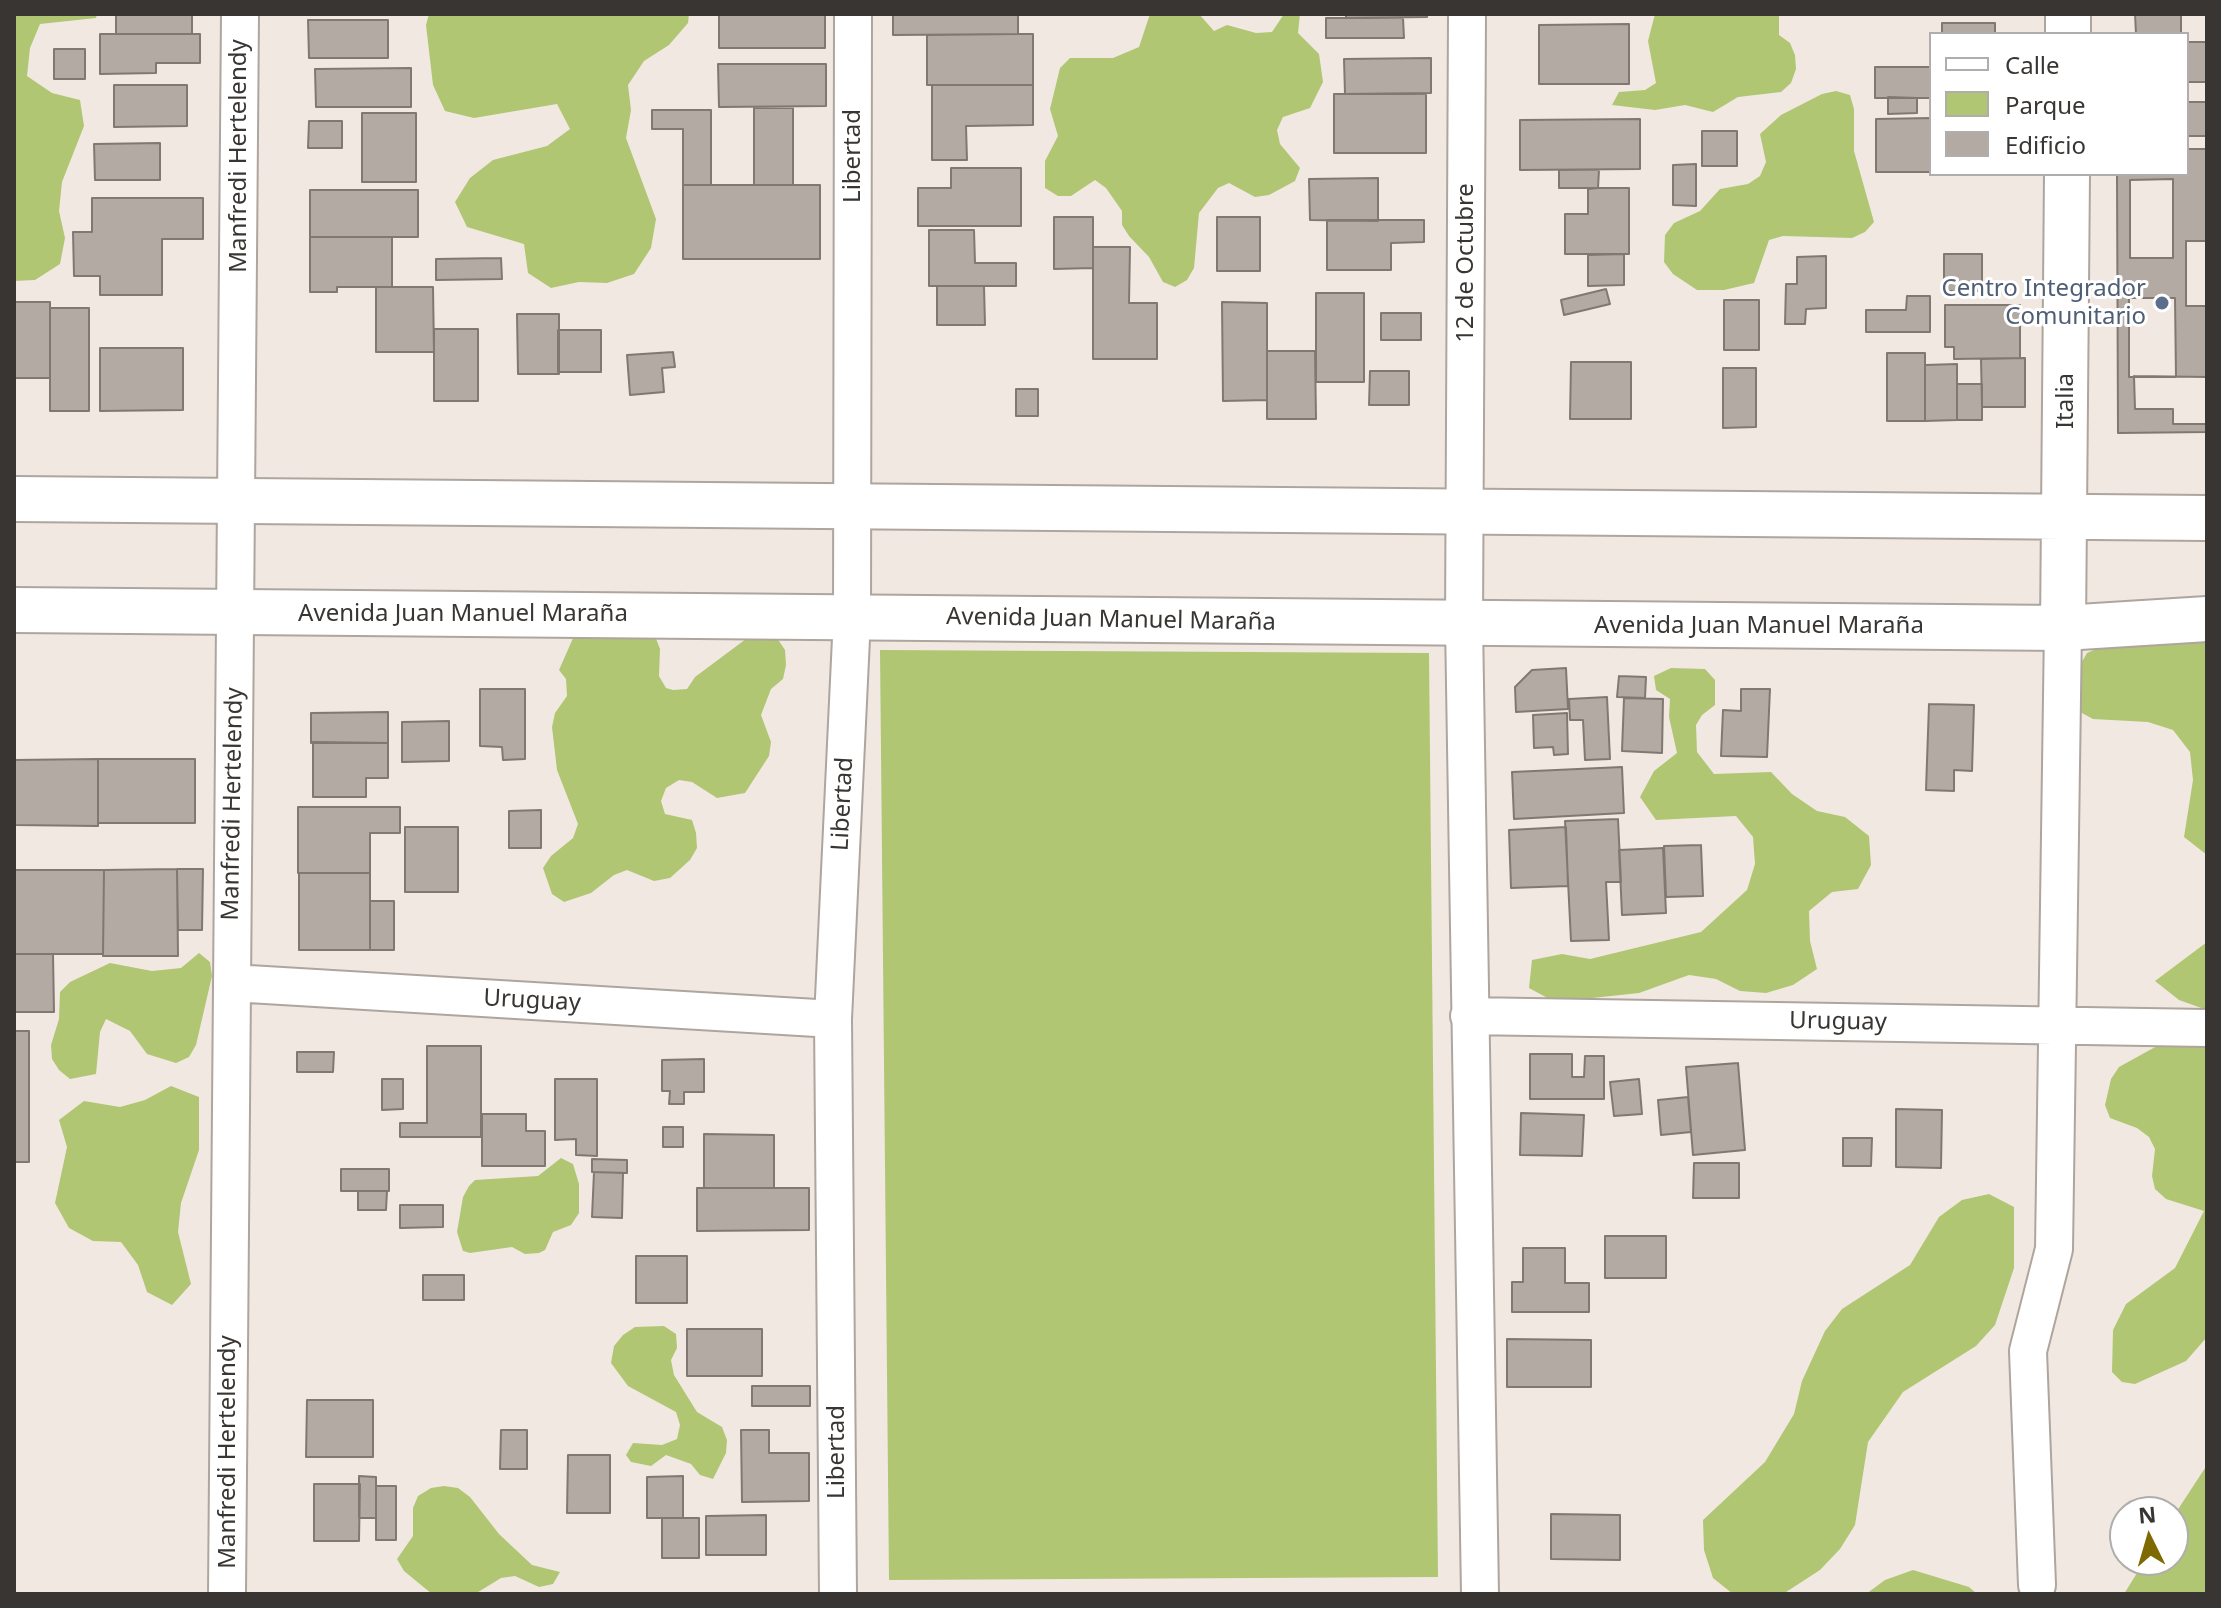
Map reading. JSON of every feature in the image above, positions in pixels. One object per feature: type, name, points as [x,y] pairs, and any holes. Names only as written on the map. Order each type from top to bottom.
[{"type":"street","name":"Manfredi Hertelendy","points":[[227,1594],[240,14]]},
{"type":"street","name":"Libertad","points":[[838,1594],[833,1019],[852,617],[853,14]]},
{"type":"street","name":"12 de Octubre","points":[[1467,14],[1464,624],[1480,1594]]},
{"type":"street","name":"Italia","points":[[2063,628],[2067,176]]},
{"type":"street","points":[[14,499],[2207,518]]},
{"type":"street","name":"Avenida Juan Manuel Maraña","points":[[14,610],[2063,628],[2207,619]]},
{"type":"street","points":[[2037,1585],[2028,1351],[2054,1249],[2063,628]]},
{"type":"street","name":"Uruguay","points":[[232,983],[833,1019]]},
{"type":"street","name":"Uruguay","points":[[1469,1016],[2207,1028]]},
{"type":"green space","points":[[14,14],[97,14],[96,18],[40,24],[30,48],[27,76],[52,93],[80,100],[84,126],[62,182],[59,211],[65,238],[60,264],[35,280],[14,281]]},
{"type":"green space","points":[[429,14],[689,14],[688,23],[669,45],[644,61],[628,85],[631,110],[626,138],[656,219],[651,248],[634,274],[607,283],[579,282],[551,288],[528,273],[524,244],[467,227],[455,202],[470,178],[493,160],[547,146],[570,129],[557,104],[474,118],[445,111],[433,85],[426,25]]},
{"type":"green space","points":[[1150,14],[1199,14],[1214,31],[1227,25],[1256,33],[1272,32],[1284,14],[1300,14],[1298,33],[1319,54],[1323,82],[1310,108],[1283,117],[1277,130],[1280,144],[1300,168],[1295,181],[1269,195],[1255,197],[1229,183],[1218,188],[1199,213],[1194,268],[1187,280],[1175,287],[1163,282],[1149,257],[1129,236],[1122,225],[1122,211],[1106,188],[1095,180],[1071,196],[1058,196],[1045,188],[1045,161],[1058,136],[1050,109],[1060,68],[1070,58],[1113,58],[1139,47]]},
{"type":"green space","points":[[1655,14],[1779,14],[1779,35],[1790,43],[1795,55],[1796,69],[1791,83],[1781,92],[1738,97],[1713,112],[1685,105],[1655,110],[1612,105],[1619,92],[1645,90],[1656,83],[1648,41]]},
{"type":"green space","points":[[1836,91],[1850,95],[1854,109],[1854,151],[1874,222],[1865,232],[1852,238],[1783,236],[1769,240],[1754,283],[1724,290],[1697,290],[1673,274],[1664,262],[1665,235],[1674,223],[1700,211],[1720,189],[1748,184],[1760,176],[1766,162],[1760,134],[1781,115],[1822,94]]},
{"type":"green space","points":[[2207,633],[2207,855],[2184,837],[2193,780],[2190,752],[2173,730],[2148,722],[2093,719],[2069,706],[2072,679],[2087,653],[2114,641]]},
{"type":"green space","points":[[574,636],[655,636],[660,649],[659,676],[666,688],[673,690],[687,689],[695,677],[750,636],[777,638],[785,650],[786,665],[783,679],[771,689],[761,715],[771,742],[769,756],[745,793],[717,798],[692,782],[679,780],[666,788],[661,801],[665,814],[692,820],[697,848],[690,860],[670,878],[654,881],[627,870],[614,875],[591,893],[564,902],[552,894],[543,868],[551,856],[573,838],[578,824],[557,770],[552,727],[555,713],[567,696],[566,679],[559,670]]},
{"type":"green space","points":[[880,650],[1429,653],[1438,1577],[889,1580]]},
{"type":"green space","points":[[1671,668],[1705,669],[1715,680],[1715,705],[1702,715],[1696,725],[1697,752],[1714,774],[1771,772],[1792,794],[1817,811],[1845,817],[1869,836],[1871,865],[1858,889],[1832,892],[1809,911],[1810,941],[1817,969],[1793,985],[1766,993],[1740,991],[1716,979],[1689,975],[1639,993],[1555,1002],[1529,988],[1532,960],[1562,954],[1590,959],[1701,932],[1747,890],[1755,864],[1753,837],[1736,816],[1656,820],[1640,797],[1654,771],[1677,753],[1669,717],[1670,699],[1656,690],[1654,676]]},
{"type":"green space","points":[[2207,942],[2207,1010],[2179,1000],[2155,981]]},
{"type":"green space","points":[[199,953],[210,962],[212,976],[196,1045],[189,1057],[176,1063],[147,1054],[130,1031],[106,1019],[100,1032],[96,1074],[70,1079],[59,1070],[52,1059],[51,1045],[59,1019],[60,992],[70,982],[110,963],[152,971],[181,968]]},
{"type":"green space","points":[[2185,1044],[2207,1048],[2207,1337],[2186,1361],[2135,1384],[2122,1382],[2112,1372],[2113,1330],[2126,1304],[2175,1268],[2204,1211],[2166,1199],[2155,1189],[2152,1176],[2155,1149],[2149,1137],[2137,1128],[2110,1118],[2105,1105],[2111,1079],[2119,1067],[2157,1046]]},
{"type":"green space","points":[[171,1086],[199,1097],[199,1150],[181,1203],[178,1232],[191,1284],[172,1305],[147,1292],[138,1265],[121,1242],[93,1241],[69,1228],[55,1203],[67,1147],[59,1120],[84,1101],[120,1107],[145,1100]]},
{"type":"green space","points":[[561,1158],[573,1164],[579,1184],[579,1213],[571,1225],[553,1232],[545,1250],[525,1254],[512,1247],[470,1253],[463,1251],[457,1232],[463,1197],[475,1180],[538,1176]]},
{"type":"green space","points":[[1989,1194],[2014,1207],[2014,1268],[1995,1325],[1976,1346],[1903,1392],[1868,1442],[1855,1525],[1840,1549],[1820,1570],[1783,1594],[1733,1594],[1713,1578],[1704,1550],[1703,1520],[1765,1462],[1794,1414],[1802,1381],[1825,1331],[1842,1309],[1910,1265],[1939,1217],[1962,1200]]},
{"type":"green space","points":[[664,1326],[676,1334],[677,1348],[671,1360],[674,1375],[697,1412],[722,1427],[727,1440],[726,1453],[713,1479],[700,1475],[691,1464],[666,1455],[651,1466],[631,1462],[626,1455],[633,1443],[662,1445],[677,1439],[680,1425],[676,1412],[628,1386],[611,1363],[614,1346],[623,1335],[635,1327]]},
{"type":"green space","points":[[2207,1465],[2207,1594],[2124,1594],[2135,1576],[2189,1576],[2187,1496]]},
{"type":"green space","points":[[431,1488],[458,1488],[470,1497],[499,1534],[532,1565],[560,1572],[553,1584],[539,1587],[515,1576],[501,1578],[475,1594],[432,1594],[404,1571],[397,1559],[413,1536],[413,1508],[418,1496]]},
{"type":"green space","points":[[1913,1570],[1969,1587],[1977,1594],[1866,1594],[1885,1580]]},
{"type":"building","points":[[116,14],[192,14],[192,34],[116,34]]},
{"type":"building","points":[[719,14],[825,14],[825,48],[719,48]]},
{"type":"building","points":[[893,14],[1018,14],[1018,34],[893,35]]},
{"type":"building","points":[[1346,14],[1427,14],[1427,17],[1346,18]]},
{"type":"building","points":[[2135,14],[2181,14],[2181,32],[2136,32]]},
{"type":"building","points":[[1326,18],[1403,18],[1404,38],[1326,38]]},
{"type":"building","points":[[308,20],[388,20],[388,58],[309,58]]},
{"type":"building","points":[[1942,23],[1995,23],[1995,32],[1942,32]]},
{"type":"building","points":[[1629,24],[1629,84],[1539,84],[1539,25]]},
{"type":"building","points":[[100,34],[200,34],[200,63],[156,63],[156,73],[100,74]]},
{"type":"building","points":[[1033,34],[1033,85],[927,85],[927,35]]},
{"type":"building","points":[[2189,42],[2207,42],[2207,82],[2189,82]]},
{"type":"building","points":[[54,49],[85,49],[85,79],[54,79]]},
{"type":"building","points":[[1431,58],[1431,93],[1345,94],[1344,59]]},
{"type":"building","points":[[718,64],[826,64],[826,106],[719,107]]},
{"type":"building","points":[[1875,67],[1929,67],[1929,98],[1875,98]]},
{"type":"building","points":[[411,68],[411,107],[316,107],[315,69]]},
{"type":"building","points":[[114,85],[187,85],[187,126],[114,127]]},
{"type":"building","points":[[932,85],[1033,85],[1033,125],[966,126],[967,160],[932,160]]},
{"type":"building","points":[[1334,94],[1426,94],[1426,153],[1334,153]]},
{"type":"building","points":[[1888,97],[1917,98],[1917,113],[1888,114]]},
{"type":"building","points":[[2189,102],[2207,102],[2207,136],[2189,136]]},
{"type":"building","points":[[754,108],[793,108],[793,185],[754,185]]},
{"type":"building","points":[[652,110],[711,110],[711,185],[683,185],[683,129],[652,129]]},
{"type":"building","points":[[362,113],[416,113],[416,182],[362,182]]},
{"type":"building","points":[[1929,118],[1929,172],[1876,172],[1876,119]]},
{"type":"building","points":[[1640,119],[1640,169],[1520,170],[1520,120]]},
{"type":"building","points":[[309,121],[342,121],[342,148],[308,148]]},
{"type":"building","points":[[1702,131],[1737,131],[1737,166],[1702,166]]},
{"type":"building","points":[[160,143],[160,180],[95,180],[94,144]]},
{"type":"building","name":"Centro Integrador Comunitario","points":[[2189,149],[2207,149],[2207,432],[2118,433],[2117,176],[2189,176]]},
{"type":"building","points":[[1696,164],[1696,206],[1673,205],[1673,165]]},
{"type":"building","points":[[951,168],[1021,168],[1021,226],[918,226],[918,188],[951,188]]},
{"type":"building","points":[[1559,170],[1599,170],[1598,188],[1559,188]]},
{"type":"building","points":[[1378,178],[1378,221],[1310,220],[1309,179]]},
{"type":"building","points":[[2173,179],[2173,258],[2130,258],[2130,180]]},
{"type":"building","points":[[683,185],[820,185],[820,259],[683,259]]},
{"type":"building","points":[[1629,188],[1629,254],[1565,254],[1565,214],[1588,214],[1588,189]]},
{"type":"building","points":[[310,190],[418,190],[418,237],[310,237]]},
{"type":"building","points":[[92,198],[203,198],[203,239],[162,239],[162,295],[100,295],[100,276],[74,276],[73,232],[92,232]]},
{"type":"building","points":[[1054,217],[1093,217],[1093,268],[1054,269]]},
{"type":"building","points":[[1217,217],[1260,217],[1260,271],[1217,271]]},
{"type":"building","points":[[1327,220],[1424,220],[1424,242],[1391,243],[1391,270],[1327,270]]},
{"type":"building","points":[[929,230],[974,230],[975,263],[1016,263],[1016,286],[929,286]]},
{"type":"building","points":[[310,237],[392,237],[392,287],[337,287],[337,292],[310,292]]},
{"type":"building","points":[[2186,241],[2207,241],[2207,306],[2186,306]]},
{"type":"building","points":[[1093,247],[1130,247],[1129,303],[1157,303],[1157,359],[1093,359]]},
{"type":"building","points":[[1624,254],[1624,285],[1588,286],[1588,255]]},
{"type":"building","points":[[1944,254],[1982,254],[1982,291],[1944,291]]},
{"type":"building","points":[[1826,256],[1826,308],[1806,309],[1805,324],[1785,324],[1786,284],[1797,284],[1797,257]]},
{"type":"building","points":[[501,258],[502,279],[436,280],[436,259]]},
{"type":"building","points":[[937,286],[984,286],[985,325],[937,325]]},
{"type":"building","points":[[376,287],[433,287],[434,352],[376,352]]},
{"type":"building","points":[[1606,289],[1610,304],[1564,315],[1561,300]]},
{"type":"building","points":[[1316,293],[1364,293],[1364,382],[1316,382]]},
{"type":"building","points":[[1907,296],[1930,296],[1930,332],[1866,332],[1866,310],[1906,310]]},
{"type":"building","points":[[2129,298],[2175,298],[2176,377],[2129,377]]},
{"type":"building","points":[[1724,300],[1759,300],[1759,350],[1724,350]]},
{"type":"building","points":[[14,302],[50,302],[50,378],[14,378]]},
{"type":"building","points":[[1222,302],[1267,303],[1267,400],[1223,401]]},
{"type":"building","points":[[1945,305],[2020,305],[2020,358],[1954,359],[1954,347],[1945,347]]},
{"type":"building","points":[[50,308],[89,308],[89,411],[50,411]]},
{"type":"building","points":[[1381,313],[1421,313],[1421,340],[1381,340]]},
{"type":"building","points":[[517,314],[559,314],[559,374],[518,374]]},
{"type":"building","points":[[434,329],[478,329],[478,401],[434,401]]},
{"type":"building","points":[[558,330],[601,330],[601,372],[558,372]]},
{"type":"building","points":[[100,348],[183,348],[183,410],[100,411]]},
{"type":"building","points":[[1267,351],[1315,351],[1316,419],[1267,419]]},
{"type":"building","points":[[673,352],[675,367],[662,368],[664,392],[630,395],[627,355]]},
{"type":"building","points":[[1887,353],[1925,353],[1925,421],[1887,421]]},
{"type":"building","points":[[2025,358],[2025,407],[1982,407],[1981,359]]},
{"type":"building","points":[[1571,362],[1631,362],[1631,419],[1570,419]]},
{"type":"building","points":[[1957,364],[1957,420],[1925,421],[1925,365]]},
{"type":"building","points":[[1723,368],[1756,368],[1756,427],[1723,428]]},
{"type":"building","points":[[1370,371],[1409,371],[1409,405],[1369,405]]},
{"type":"building","points":[[2134,376],[2207,377],[2207,424],[2173,424],[2173,409],[2135,409]]},
{"type":"building","points":[[1957,384],[1982,384],[1982,420],[1957,420]]},
{"type":"building","points":[[1016,389],[1038,389],[1038,416],[1016,416]]},
{"type":"building","points":[[1566,668],[1568,709],[1516,712],[1515,687],[1532,670]]},
{"type":"building","points":[[1619,676],[1646,677],[1645,698],[1617,697]]},
{"type":"building","points":[[480,689],[525,689],[525,759],[503,760],[502,747],[480,746]]},
{"type":"building","points":[[1741,689],[1770,689],[1767,757],[1721,756],[1723,710],[1741,711]]},
{"type":"building","points":[[1607,697],[1610,759],[1585,760],[1583,720],[1570,720],[1569,699]]},
{"type":"building","points":[[1624,698],[1663,699],[1662,753],[1622,751]]},
{"type":"building","points":[[1929,704],[1974,705],[1972,771],[1954,770],[1954,791],[1926,790]]},
{"type":"building","points":[[388,712],[388,743],[311,743],[311,713]]},
{"type":"building","points":[[1567,713],[1568,754],[1554,755],[1553,747],[1534,748],[1533,715]]},
{"type":"building","points":[[449,721],[449,761],[402,762],[402,722]]},
{"type":"building","points":[[313,742],[388,743],[388,778],[366,778],[366,797],[313,797]]},
{"type":"building","points":[[98,759],[98,826],[14,825],[14,760]]},
{"type":"building","points":[[98,759],[195,759],[195,823],[98,823]]},
{"type":"building","points":[[1622,767],[1624,813],[1514,819],[1512,772]]},
{"type":"building","points":[[298,807],[400,807],[400,833],[370,833],[370,873],[298,873]]},
{"type":"building","points":[[541,810],[541,848],[509,848],[509,811]]},
{"type":"building","points":[[1618,819],[1621,882],[1606,882],[1609,940],[1571,941],[1565,821]]},
{"type":"building","points":[[405,827],[458,827],[458,892],[405,892]]},
{"type":"building","points":[[1566,827],[1568,886],[1511,888],[1509,830]]},
{"type":"building","points":[[1701,845],[1703,896],[1666,897],[1664,846]]},
{"type":"building","points":[[1663,848],[1666,913],[1622,915],[1619,850]]},
{"type":"building","points":[[177,869],[203,869],[202,930],[178,930]]},
{"type":"building","points":[[177,869],[178,956],[103,956],[104,870]]},
{"type":"building","points":[[14,870],[104,870],[103,954],[14,954]]},
{"type":"building","points":[[299,873],[370,873],[370,950],[299,950]]},
{"type":"building","points":[[370,901],[394,901],[394,950],[370,950]]},
{"type":"building","points":[[14,954],[53,954],[54,1012],[14,1012]]},
{"type":"building","points":[[14,1031],[29,1031],[29,1162],[14,1162]]},
{"type":"building","points":[[427,1046],[481,1046],[481,1137],[400,1137],[400,1123],[427,1123]]},
{"type":"building","points":[[297,1052],[334,1052],[333,1072],[297,1072]]},
{"type":"building","points":[[1530,1054],[1572,1054],[1572,1077],[1584,1077],[1585,1056],[1604,1056],[1604,1099],[1530,1099]]},
{"type":"building","points":[[704,1059],[704,1092],[684,1092],[684,1104],[669,1104],[670,1091],[662,1091],[662,1060]]},
{"type":"building","points":[[1738,1063],[1745,1150],[1693,1155],[1686,1067]]},
{"type":"building","points":[[382,1079],[403,1079],[403,1109],[382,1110]]},
{"type":"building","points":[[555,1079],[597,1079],[597,1156],[576,1155],[576,1139],[555,1140]]},
{"type":"building","points":[[1639,1079],[1642,1114],[1614,1116],[1610,1082]]},
{"type":"building","points":[[1688,1097],[1691,1132],[1661,1135],[1658,1100]]},
{"type":"building","points":[[1896,1109],[1942,1110],[1941,1168],[1896,1167]]},
{"type":"building","points":[[1521,1113],[1584,1115],[1582,1156],[1520,1155]]},
{"type":"building","points":[[482,1114],[526,1114],[526,1131],[545,1131],[545,1166],[482,1166]]},
{"type":"building","points":[[663,1127],[683,1127],[683,1147],[663,1147]]},
{"type":"building","points":[[704,1134],[774,1135],[774,1188],[704,1188]]},
{"type":"building","points":[[1843,1138],[1872,1138],[1871,1166],[1843,1166]]},
{"type":"building","points":[[592,1159],[627,1160],[627,1173],[592,1172]]},
{"type":"building","points":[[1694,1163],[1739,1163],[1739,1198],[1693,1198]]},
{"type":"building","points":[[341,1169],[389,1169],[389,1191],[341,1191]]},
{"type":"building","points":[[594,1172],[623,1173],[622,1218],[592,1217]]},
{"type":"building","points":[[697,1188],[809,1188],[809,1230],[697,1231]]},
{"type":"building","points":[[358,1191],[387,1191],[386,1210],[358,1210]]},
{"type":"building","points":[[400,1205],[443,1205],[443,1227],[400,1228]]},
{"type":"building","points":[[1605,1236],[1666,1236],[1666,1278],[1605,1278]]},
{"type":"building","points":[[1523,1248],[1565,1248],[1565,1283],[1589,1283],[1589,1312],[1512,1312],[1512,1282],[1523,1282]]},
{"type":"building","points":[[636,1256],[687,1256],[687,1303],[636,1303]]},
{"type":"building","points":[[423,1275],[464,1275],[464,1300],[423,1300]]},
{"type":"building","points":[[687,1329],[762,1329],[762,1376],[687,1376]]},
{"type":"building","points":[[1507,1339],[1591,1340],[1591,1387],[1507,1387]]},
{"type":"building","points":[[752,1386],[810,1386],[810,1406],[752,1406]]},
{"type":"building","points":[[307,1400],[373,1400],[373,1457],[306,1457]]},
{"type":"building","points":[[501,1430],[527,1430],[527,1469],[500,1469]]},
{"type":"building","points":[[741,1430],[769,1430],[769,1453],[809,1453],[809,1501],[742,1502]]},
{"type":"building","points":[[568,1455],[610,1455],[610,1513],[567,1513]]},
{"type":"building","points":[[359,1476],[376,1477],[376,1518],[359,1518]]},
{"type":"building","points":[[683,1476],[683,1518],[647,1518],[647,1477]]},
{"type":"building","points":[[314,1484],[360,1484],[359,1541],[314,1541]]},
{"type":"building","points":[[376,1486],[396,1486],[396,1540],[376,1540]]},
{"type":"building","points":[[1551,1514],[1620,1515],[1620,1560],[1551,1559]]},
{"type":"building","points":[[766,1515],[766,1555],[706,1555],[706,1516]]},
{"type":"building","points":[[662,1518],[699,1518],[699,1558],[662,1558]]},
{"type":"place","name":"Centro Integrador Comunitario","points":[[2162,303]]}]
